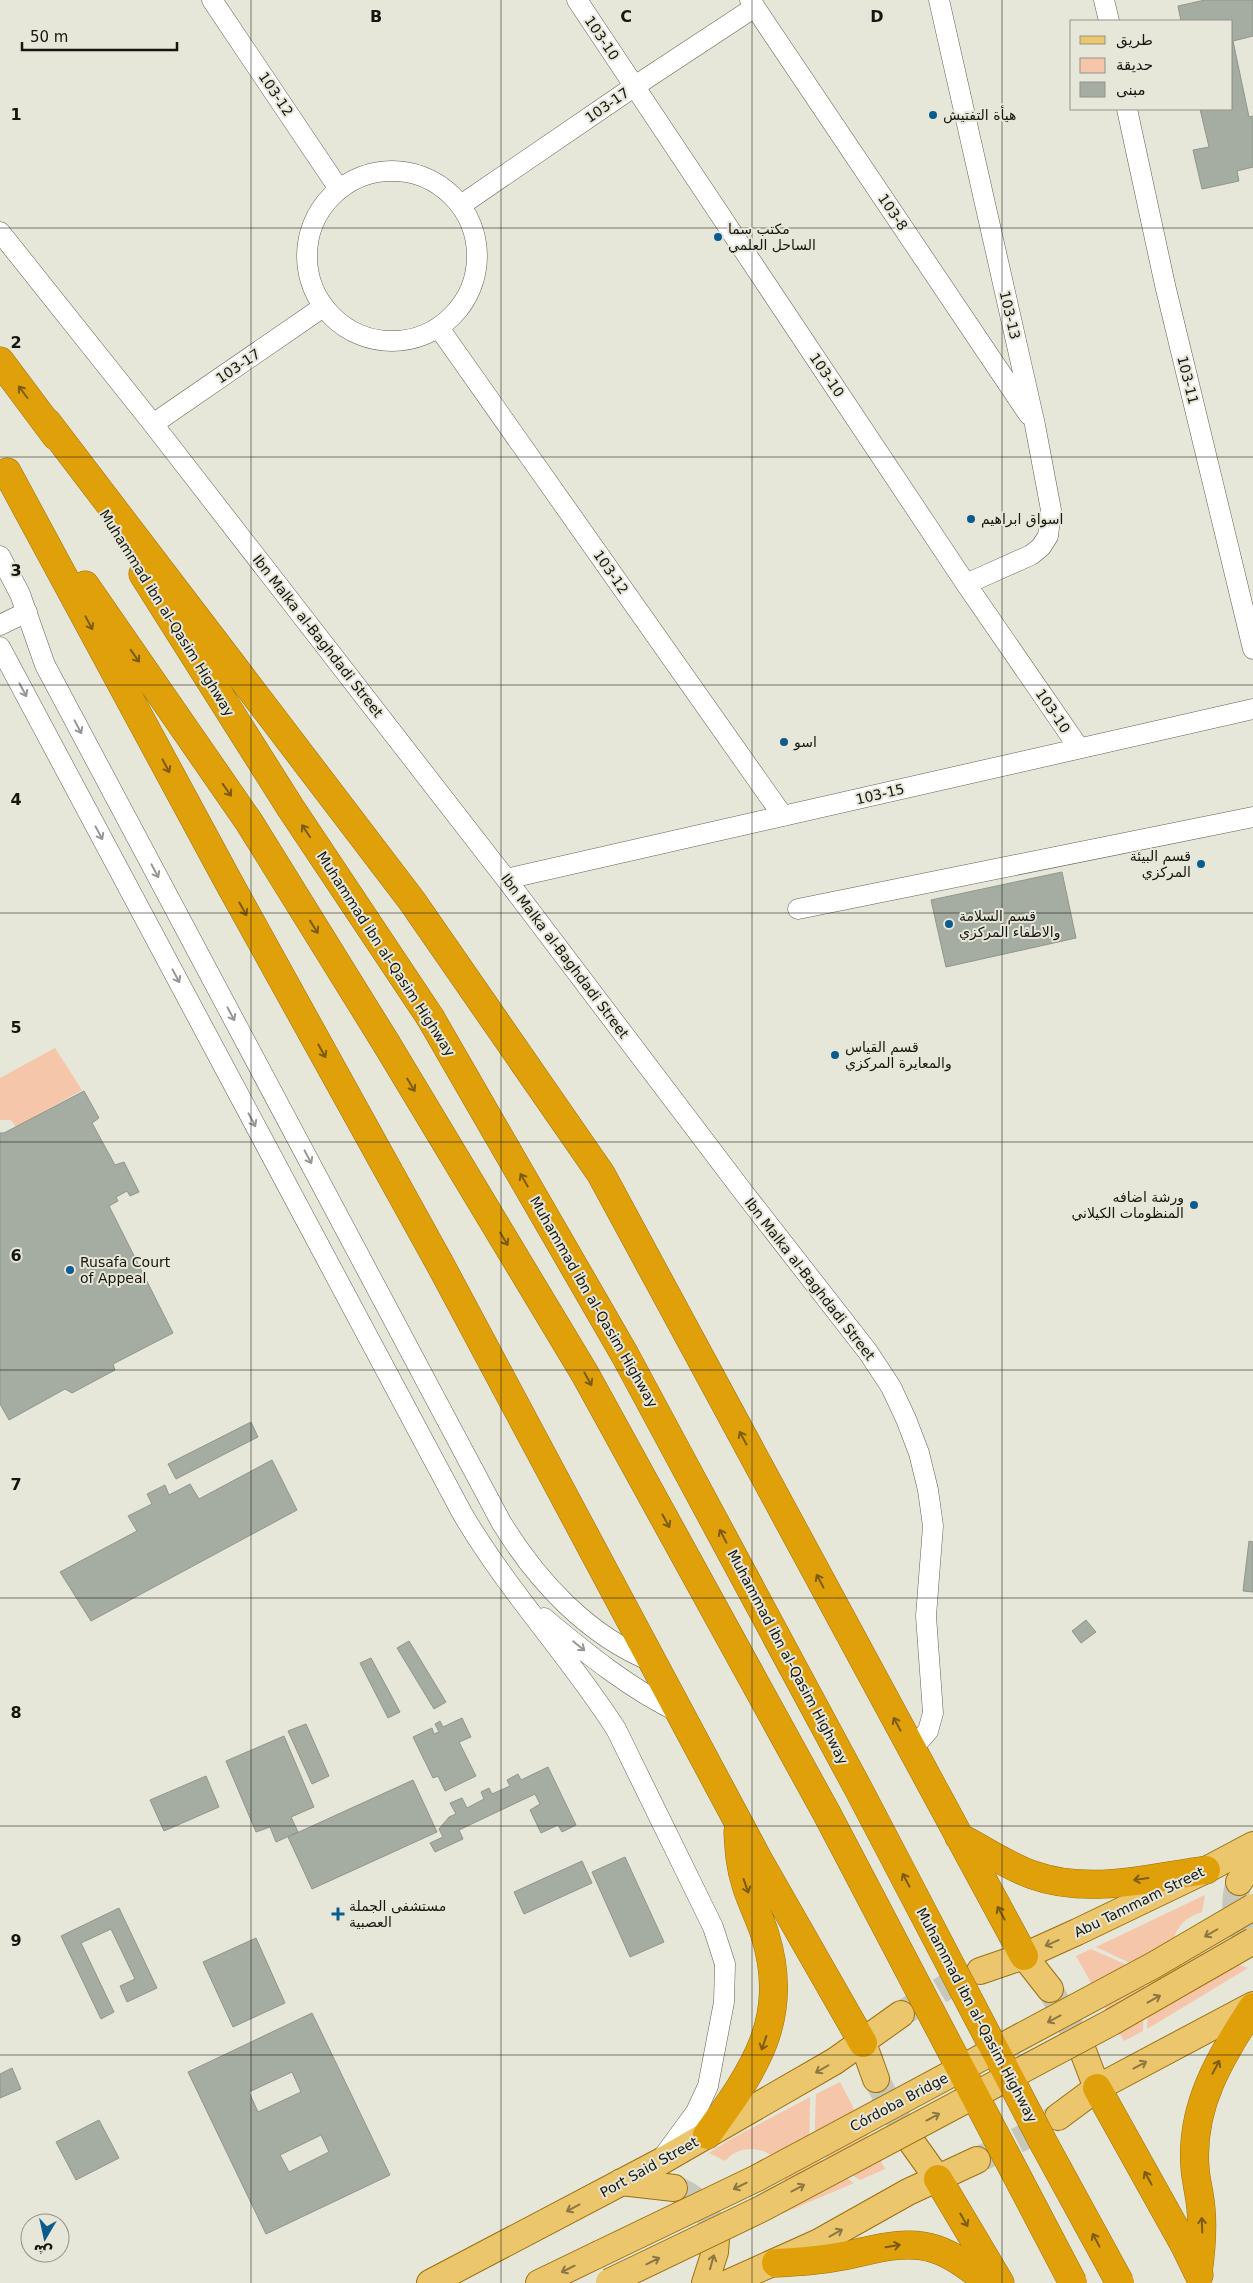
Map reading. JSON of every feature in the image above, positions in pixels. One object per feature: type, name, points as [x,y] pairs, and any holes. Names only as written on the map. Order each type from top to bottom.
[{"type":"highway","name":"Muhammad ibn al-Qasim Highway","points":[[0,361],[47,422],[290,807],[430,1017],[625,1355],[860,1792],[1038,2133],[1120,2283]]},
{"type":"highway","points":[[47,422],[412,901],[601,1174],[1024,1956]]},
{"type":"highway","points":[[4,467],[250,822],[386,1043],[585,1374],[827,1814],[1073,2283]]},
{"type":"highway","points":[[4,467],[228,881],[440,1264],[738,1820],[863,2043]]},
{"type":"highway","points":[[707,2135],[737,2094],[754,2066],[765,2039],[773,1992],[770,1953],[741,1868],[738,1820]]},
{"type":"highway","points":[[959,1836],[1024,1871],[1066,1884],[1102,1884],[1206,1870]]},
{"type":"highway","points":[[1201,2278],[1202,2230],[1195,2168],[1195,2145],[1199,2112],[1204,2094],[1219,2061],[1253,2006]]},
{"type":"highway","points":[[1097,2088],[1201,2278]]},
{"type":"highway","points":[[938,2179],[1000,2283]]},
{"type":"highway","points":[[776,2263],[835,2258],[890,2246],[914,2245],[947,2253],[990,2283]]},
{"type":"main road","name":"Abu Tammam Street","points":[[980,1971],[1024,1956],[1206,1870],[1253,1845]]},
{"type":"main road","name":"Córdoba Bridge","points":[[539,2283],[766,2173],[1154,1965],[1253,1907]]},
{"type":"main road","name":"Córdoba Bridge","points":[[608,2283],[778,2199],[1112,2022],[1253,1941]]},
{"type":"main road","points":[[1024,1956],[1050,1989]]},
{"type":"main road","points":[[1058,2116],[1097,2088],[1253,2006]]},
{"type":"main road","name":"Port Said Street","points":[[430,2283],[660,2162],[835,2062],[901,2014]]},
{"type":"main road","points":[[863,2043],[876,2079]]},
{"type":"main road","points":[[1081,2046],[1097,2088]]},
{"type":"main road","points":[[908,2136],[938,2179]]},
{"type":"main road","points":[[728,2283],[819,2242],[908,2192],[976,2160]]},
{"type":"main road","points":[[621,2182],[674,2188]]},
{"type":"main road","points":[[705,2283],[715,2252],[716,2239]]},
{"type":"street","name":"103-12","points":[[212,0],[339,188]]},
{"type":"street","name":"103-10","points":[[576,0],[966,584],[1079,748]]},
{"type":"street","name":"103-13","points":[[939,0],[1036,425],[1050,510],[1048,536],[1041,547],[1031,555],[966,584]]},
{"type":"street","points":[[1104,0],[1109,20]]},
{"type":"street","name":"103-17","points":[[461,205],[753,3]]},
{"type":"street","name":"103-8","points":[[753,3],[1036,425]]},
{"type":"street","name":"103-11","points":[[1127,110],[1165,285],[1253,649]]},
{"type":"street","points":[[404,171],[436,183],[461,205],[476,237],[476,272],[463,304],[439,328],[409,340],[377,340],[347,329],[323,307],[309,278],[307,245],[318,214],[339,188],[370,174],[404,171]]},
{"type":"street","name":"Ibn Malka al-Baghdadi Street","points":[[0,232],[153,424],[506,878],[744,1193],[868,1352],[891,1387],[906,1419],[922,1462],[933,1526],[926,1616],[933,1713],[928,1732],[911,1750]]},
{"type":"street","name":"103-17","points":[[153,424],[323,307]]},
{"type":"street","name":"103-12","points":[[439,328],[784,816]]},
{"type":"street","points":[[2,565],[27,612],[45,665],[501,1522],[527,1562],[561,1600],[615,1643],[653,1662]]},
{"type":"street","points":[[0,625],[27,612]]},
{"type":"street","points":[[0,647],[462,1513],[514,1593],[583,1681],[616,1729],[713,1927],[722,1951],[726,1990],[713,2072],[696,2112],[660,2162]]},
{"type":"street","name":"103-15","points":[[506,878],[1253,709]]},
{"type":"street","points":[[798,909],[1253,817]]},
{"type":"street","points":[[514,1593],[615,1674],[649,1697],[680,1713]]},
{"type":"green space","points":[[55,1048],[82,1090],[16,1127],[11,1120],[0,1120],[0,1078]]},
{"type":"green space","points":[[1205,1895],[1202,1912],[1184,1922],[1175,1936],[1175,1952],[1179,1961],[1185,1969],[1233,1963],[1248,1968],[1147,2029],[1149,1972],[1096,1947]]},
{"type":"green space","points":[[1091,1949],[1145,1973],[1143,2031],[1124,2041],[1076,1956]]},
{"type":"green space","points":[[840,2082],[885,2169],[860,2180],[814,2150],[816,2094]]},
{"type":"green space","points":[[810,2097],[809,2152],[854,2183],[758,2224],[781,2194],[785,2177],[782,2167],[767,2152],[756,2149],[745,2149],[734,2153],[725,2161],[709,2153],[731,2139]]},
{"type":"building","points":[[1205,0],[1253,0],[1253,36],[1233,41],[1233,20],[1181,20],[1178,6]]},
{"type":"building","points":[[1233,41],[1249,117],[1253,116],[1253,167],[1237,171],[1239,181],[1202,189],[1193,150],[1209,147],[1200,110],[1233,110]]},
{"type":"building","points":[[1062,872],[1076,938],[946,967],[931,900]]},
{"type":"building","name":"Rusafa Court of Appeal","points":[[84,1091],[99,1118],[92,1123],[115,1165],[124,1162],[139,1192],[130,1196],[127,1191],[116,1197],[118,1201],[109,1206],[173,1333],[113,1364],[115,1370],[72,1393],[65,1389],[9,1420],[0,1404],[0,1133],[4,1133]]},
{"type":"building","points":[[251,1422],[258,1437],[176,1479],[168,1464]]},
{"type":"building","points":[[272,1460],[297,1510],[91,1621],[60,1572],[137,1531],[128,1516],[152,1504],[147,1494],[165,1485],[169,1495],[190,1484],[199,1499]]},
{"type":"building","points":[[1249,1541],[1253,1542],[1253,1592],[1243,1591]]},
{"type":"building","points":[[1086,1620],[1096,1632],[1081,1643],[1072,1631]]},
{"type":"building","points":[[409,1641],[446,1702],[434,1709],[397,1648]]},
{"type":"building","points":[[371,1658],[400,1712],[388,1718],[360,1663]]},
{"type":"building","points":[[462,1718],[471,1737],[459,1742],[476,1776],[445,1791],[438,1776],[433,1778],[413,1737],[432,1728],[434,1734],[439,1732],[435,1724],[440,1721],[443,1727]]},
{"type":"building","points":[[306,1724],[329,1776],[312,1784],[288,1731]]},
{"type":"building","points":[[284,1736],[314,1807],[291,1817],[298,1832],[276,1842],[270,1827],[256,1832],[226,1761]]},
{"type":"building","points":[[548,1767],[576,1825],[562,1832],[558,1825],[541,1833],[530,1810],[540,1804],[535,1794],[459,1830],[463,1839],[435,1852],[430,1843],[443,1837],[439,1829],[449,1817],[456,1814],[450,1803],[462,1798],[467,1808],[484,1799],[481,1792],[489,1788],[492,1794],[510,1786],[507,1780],[518,1774],[521,1780]]},
{"type":"building","points":[[206,1776],[219,1807],[164,1831],[150,1800]]},
{"type":"building","points":[[413,1780],[437,1832],[312,1889],[288,1837]]},
{"type":"building","points":[[625,1857],[664,1942],[630,1957],[592,1872]]},
{"type":"building","points":[[582,1861],[592,1883],[524,1914],[514,1892]]},
{"type":"building","points":[[119,1908],[157,1988],[127,2002],[120,1986],[135,1979],[111,1929],[81,1943],[114,2012],[101,2019],[61,1936]]},
{"type":"building","points":[[256,1938],[285,2003],[233,2027],[203,1962]]},
{"type":"building","points":[[312,2013],[390,2175],[266,2234],[188,2072]],"holes":[[[292,2072],[301,2092],[258,2112],[249,2092]],[[321,2135],[329,2152],[289,2172],[280,2155]]]},
{"type":"building","points":[[12,2068],[21,2089],[0,2098],[0,2074]]},
{"type":"building","points":[[99,2120],[119,2158],[76,2180],[56,2142]]},
{"type":"tunnel","points":[[1239,1882],[1235,1907],[1236,1915],[1242,1930],[1253,1943]]},
{"type":"tunnel","points":[[906,2011],[953,1983],[979,1971]]},
{"type":"tunnel","points":[[1050,1989],[1081,2046]]},
{"type":"tunnel","points":[[876,2079],[908,2137]]},
{"type":"tunnel","points":[[982,2158],[1032,2133],[1055,2118]]},
{"type":"tunnel","points":[[674,2188],[691,2197],[708,2214],[716,2239]]},
{"type":"place","name":"هيأة التفتيش","points":[[933,115]]},
{"type":"place","name":"مكتب سما الساحل العلمي","points":[[718,237]]},
{"type":"place","name":"اسواق ابراهيم","points":[[971,519]]},
{"type":"place","name":"اسو","points":[[784,742]]},
{"type":"place","name":"قسم البيئة المركزي","points":[[1201,864]]},
{"type":"place","name":"قسم السلامة والاطفاء المركزي","points":[[949,924]]},
{"type":"place","name":"قسم القياس والمعايرة المركزي","points":[[835,1055]]},
{"type":"place","name":"ورشة اضافه المنظومات الكيلاني","points":[[1194,1205]]},
{"type":"place","name":"Rusafa Court of Appeal","points":[[70,1270]]},
{"type":"place","name":"مستشفى الجملة العصبية","points":[[338,1914]]}]
